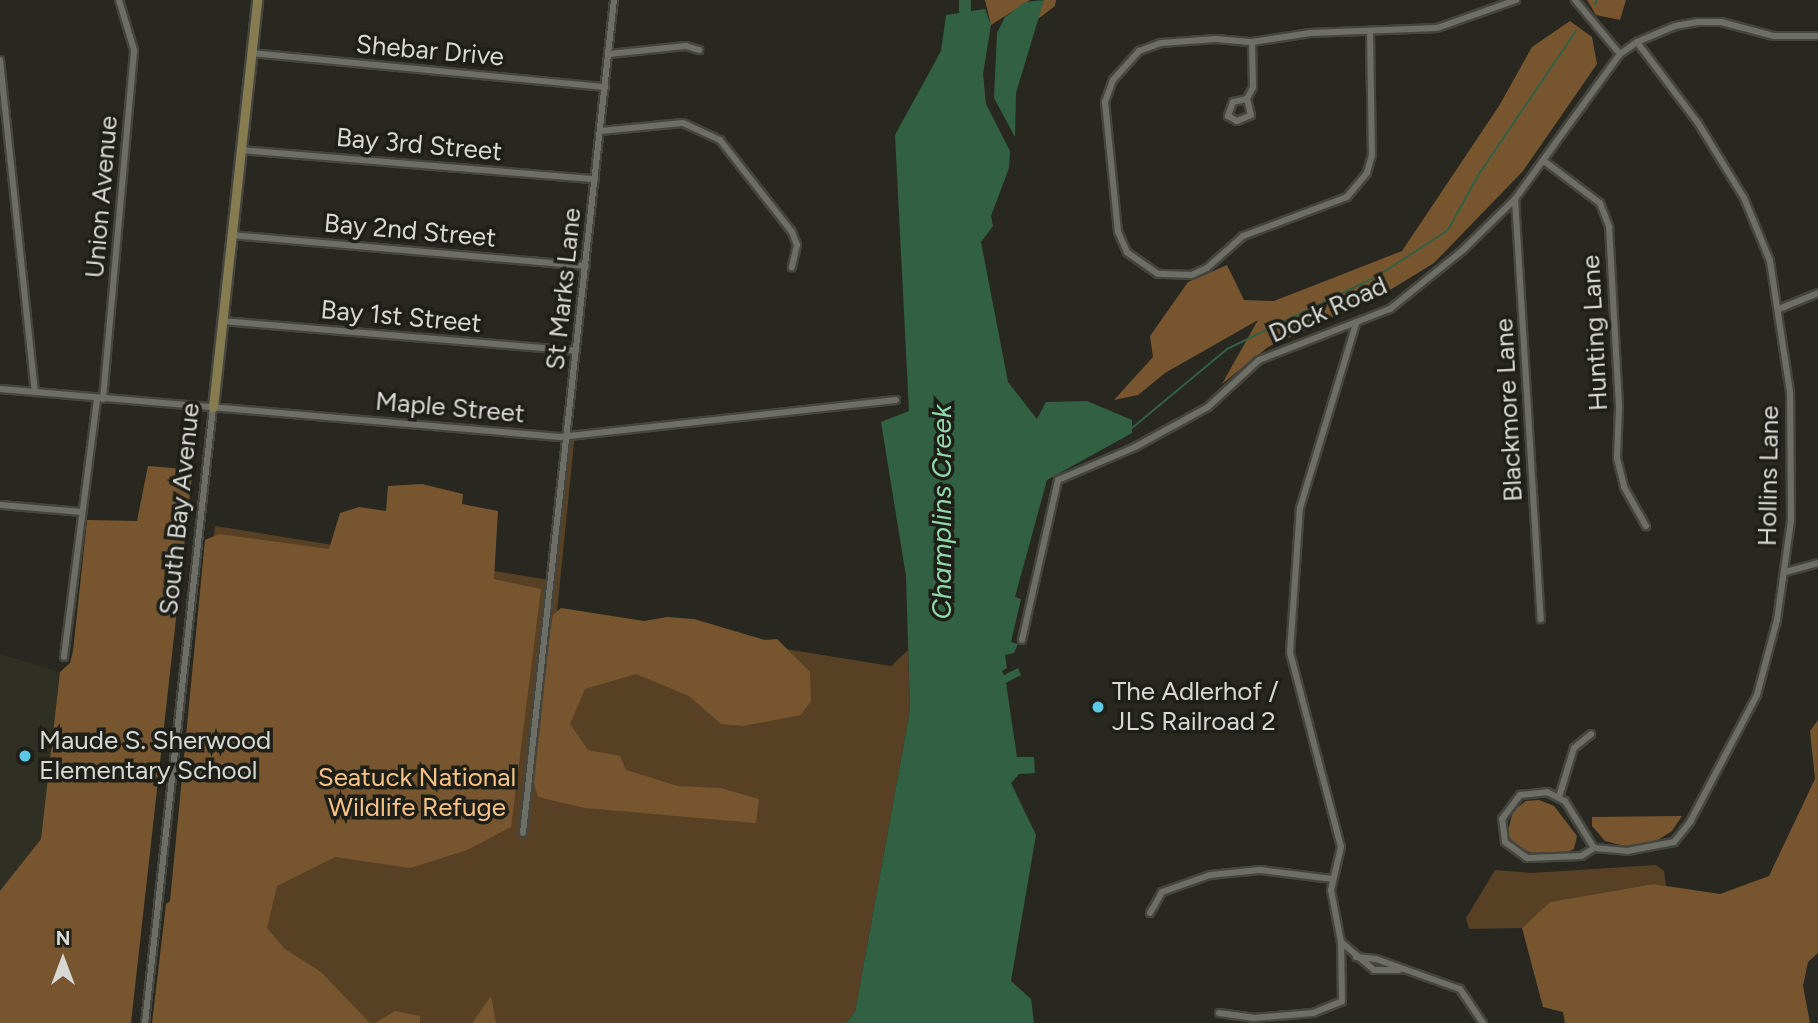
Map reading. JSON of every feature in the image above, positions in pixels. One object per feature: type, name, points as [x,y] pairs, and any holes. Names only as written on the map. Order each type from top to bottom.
[{"type":"street","name":"Union Avenue","points":[[64,657],[82,512],[100,398],[134,50],[119,0]]},
{"type":"street","name":"South Bay Avenue","points":[[145,1023],[257,0]]},
{"type":"street","name":"St Marks Lane","points":[[523,833],[614,0]]},
{"type":"street","points":[[1370,32],[1374,132],[1372,155],[1359,184],[1334,206],[1243,236],[1207,268],[1175,277],[1158,274],[1127,252],[1118,232],[1104,119],[1113,80],[1139,51],[1161,43],[1216,39],[1252,42],[1310,33],[1454,26],[1516,0]]},
{"type":"street","points":[[1576,0],[1619,54]]},
{"type":"street","name":"Dock Road","points":[[1023,640],[1058,480],[1135,447],[1208,407],[1259,360],[1390,309],[1463,250],[1515,199],[1619,54],[1637,42],[1675,26],[1698,22],[1721,22],[1774,36],[1818,36]]},
{"type":"street","points":[[1248,99],[1253,87],[1252,42]]},
{"type":"street","name":"Hollins Lane","points":[[1559,797],[1532,793],[1511,803],[1501,829],[1509,849],[1527,858],[1540,859],[1581,856],[1594,848],[1655,849],[1674,842],[1690,822],[1757,695],[1777,620],[1785,572],[1792,453],[1779,309],[1770,261],[1744,198],[1698,123],[1637,42]]},
{"type":"street","points":[[609,54],[686,46],[699,50]]},
{"type":"street","name":"Shebar Drive","points":[[251,53],[605,87]]},
{"type":"street","points":[[0,60],[35,392]]},
{"type":"street","points":[[600,131],[683,123],[720,140],[792,232],[797,245],[792,267]]},
{"type":"street","points":[[0,139],[9,137]]},
{"type":"street","name":"Bay 3rd Street","points":[[240,150],[595,179]]},
{"type":"street","name":"Hunting Lane","points":[[1544,161],[1600,203],[1609,228],[1619,408],[1617,458],[1624,487],[1646,526]]},
{"type":"street","name":"Blackmore Lane","points":[[1515,199],[1541,619]]},
{"type":"street","name":"Bay 2nd Street","points":[[231,235],[586,265]]},
{"type":"street","points":[[1779,309],[1818,293]]},
{"type":"street","name":"Bay 1st Street","points":[[222,321],[576,351]]},
{"type":"street","points":[[1219,1013],[1253,1018],[1313,1013],[1342,1001],[1341,942],[1332,879],[1341,847],[1295,686],[1291,639],[1300,508],[1356,324]]},
{"type":"street","name":"Maple Street","points":[[0,389],[568,435],[896,400]]},
{"type":"street","points":[[0,505],[82,512]]},
{"type":"street","points":[[1785,572],[1818,563]]},
{"type":"street","points":[[1591,734],[1574,748],[1559,797],[1587,831],[1594,848]]},
{"type":"street","points":[[1150,912],[1162,892],[1210,875],[1260,870],[1332,879]]},
{"type":"street","points":[[1341,942],[1374,970],[1401,970]]},
{"type":"street","points":[[1356,957],[1376,959],[1460,989],[1483,1023]]},
{"type":"shaded area","name":"Maude S. Sherwood Elementary School","points":[[0,654],[60,672],[41,839],[0,891]]},
{"type":"green space","points":[[985,0],[1030,0],[991,25]]},
{"type":"green space","points":[[1044,0],[1056,0],[1055,6],[1034,22]]},
{"type":"green space","points":[[1587,0],[1626,0],[1620,20],[1596,15]]},
{"type":"green space","points":[[1570,21],[1592,37],[1597,64],[1523,171],[1434,263],[1377,298],[1268,347],[1222,384],[1258,320],[1165,373],[1138,395],[1114,400],[1153,357],[1150,336],[1188,282],[1227,265],[1244,300],[1274,301],[1402,251],[1499,106],[1532,47]]},
{"type":"green space","name":"Seatuck National Wildlife Refuge","points":[[575,433],[557,612],[891,666],[908,650],[910,710],[855,1012],[846,1023],[159,1023],[215,526],[550,580],[567,438]]},
{"type":"green space","points":[[148,466],[185,469],[192,475],[131,1023],[0,1023],[0,891],[41,839],[60,672],[70,663],[73,651],[87,520],[137,521]]},
{"type":"green space","points":[[422,484],[463,494],[462,504],[498,511],[494,579],[541,589],[511,827],[467,850],[410,868],[335,857],[277,886],[267,928],[285,949],[321,972],[370,1023],[152,1023],[166,904],[170,901],[205,540],[219,534],[329,549],[340,513],[359,507],[386,511],[388,486]]},
{"type":"green space","points":[[561,608],[644,621],[667,617],[694,619],[765,640],[777,639],[810,672],[811,701],[801,715],[743,726],[721,724],[689,696],[636,674],[585,689],[570,724],[588,750],[620,756],[626,770],[678,786],[720,788],[759,799],[756,823],[585,808],[538,797],[534,783],[550,633],[553,615]]},
{"type":"green space","points":[[1818,720],[1818,953],[1808,962],[1803,986],[1810,1023],[1565,1023],[1563,1012],[1543,1007],[1522,928],[1550,902],[1653,884],[1720,894],[1769,876],[1815,779],[1810,731]]},
{"type":"green space","points":[[1539,800],[1554,806],[1577,836],[1574,849],[1563,854],[1537,855],[1517,847],[1507,835],[1513,811],[1526,801]]},
{"type":"green space","points":[[1682,816],[1672,831],[1653,843],[1624,846],[1605,841],[1592,826],[1592,817]]},
{"type":"green space","points":[[1656,865],[1664,871],[1666,886],[1653,884],[1551,902],[1522,928],[1469,929],[1466,918],[1495,870],[1531,873]]},
{"type":"green space","points":[[491,996],[496,1023],[473,1023],[473,1022]]},
{"type":"green space","points":[[395,1011],[420,1016],[420,1023],[375,1023]]},
{"type":"water","points":[[1044,0],[1016,93],[1015,137],[994,98],[997,33],[1005,17],[1025,2]]},
{"type":"water","points":[[985,9],[991,25],[983,74],[986,104],[1010,151],[1009,168],[991,216],[993,226],[981,242],[1008,382],[1037,419],[1046,402],[1087,401],[1132,420],[1132,433],[1047,480],[1015,597],[1021,599],[1011,642],[1018,644],[1014,653],[1005,655],[1007,668],[1002,671],[1004,675],[1018,668],[1021,675],[1006,683],[1017,757],[1034,757],[1035,773],[1019,774],[1011,783],[1036,835],[1011,981],[1031,999],[1034,1023],[846,1023],[855,1012],[910,710],[906,576],[881,422],[909,411],[895,135],[941,51],[946,15]]},
{"type":"waterway","name":"Champlins Creek","points":[[965,0],[965,29]]},
{"type":"waterway","points":[[1595,4],[1597,0]]},
{"type":"waterway","points":[[1132,428],[1227,349],[1376,277],[1448,230],[1479,174],[1576,31]]},
{"type":"place","name":"The Adlerhof / JLS Railroad 2","points":[[1098,707]]},
{"type":"place","name":"Maude S. Sherwood Elementary School","points":[[25,756]]}]
